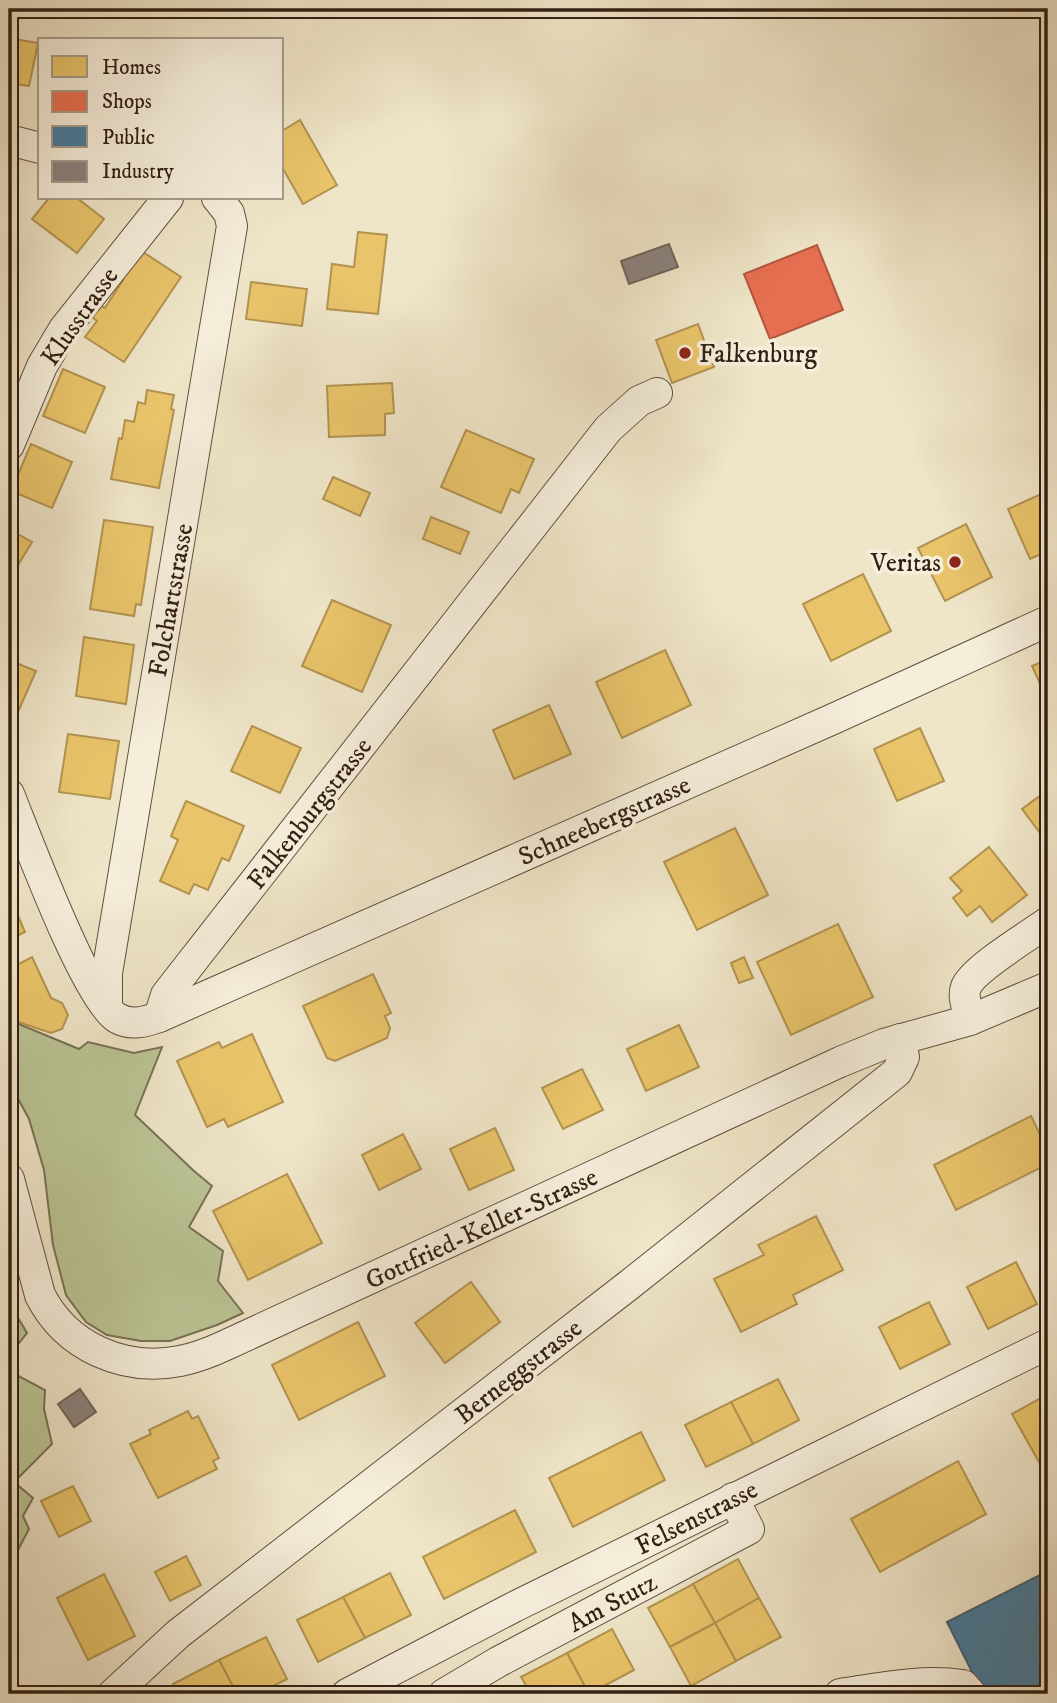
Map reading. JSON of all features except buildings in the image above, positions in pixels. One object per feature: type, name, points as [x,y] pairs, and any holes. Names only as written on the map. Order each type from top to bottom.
[{"type":"street","points":[[9,140],[38,147]]},
{"type":"street","name":"Klusstrasse","points":[[9,445],[42,366],[64,329],[166,200]]},
{"type":"street","name":"Folchartstrasse","points":[[107,1007],[107,973],[232,226],[229,213],[219,200]]},
{"type":"street","name":"Falkenburgstrasse","points":[[159,1017],[166,995],[608,429],[628,409],[657,393]]},
{"type":"street","name":"Schneebergstrasse","points":[[159,1017],[1048,621]]},
{"type":"street","points":[[9,794],[93,989],[116,1017],[131,1023],[159,1017]]},
{"type":"street","points":[[970,1020],[965,998],[965,988],[970,981],[1048,922]]},
{"type":"street","name":"Gottfried-Keller-Strasse","points":[[9,1178],[40,1295],[63,1328],[92,1349],[126,1361],[143,1364],[180,1361],[226,1345],[840,1062],[900,1039],[970,1020],[1048,987]]},
{"type":"street","name":"Berneggstrasse","points":[[113,1694],[178,1634],[629,1286],[897,1072],[904,1057],[900,1039]]},
{"type":"street","name":"Felsenstrasse","points":[[347,1694],[514,1607],[1048,1344]]},
{"type":"street","name":"Am Stutz","points":[[444,1694],[498,1662],[749,1529],[733,1498]]},
{"type":"street","points":[[840,1694],[906,1684],[953,1683],[963,1685],[971,1694]]},
{"type":"green space","points":[[9,1020],[79,1049],[88,1042],[134,1053],[162,1047],[135,1115],[212,1186],[189,1227],[223,1251],[218,1281],[243,1313],[170,1341],[141,1341],[107,1335],[86,1322],[66,1295],[53,1245],[44,1170],[29,1119],[9,1082]]},
{"type":"green space","points":[[9,1296],[11,1306],[27,1333],[16,1347],[9,1371]]},
{"type":"green space","points":[[9,1371],[45,1390],[44,1409],[52,1444],[14,1482],[33,1498],[23,1516],[29,1529],[9,1567]]},
{"type":"place","name":"Falkenburg","points":[[685,353]]},
{"type":"place","name":"Veritas","points":[[955,562]]}]
